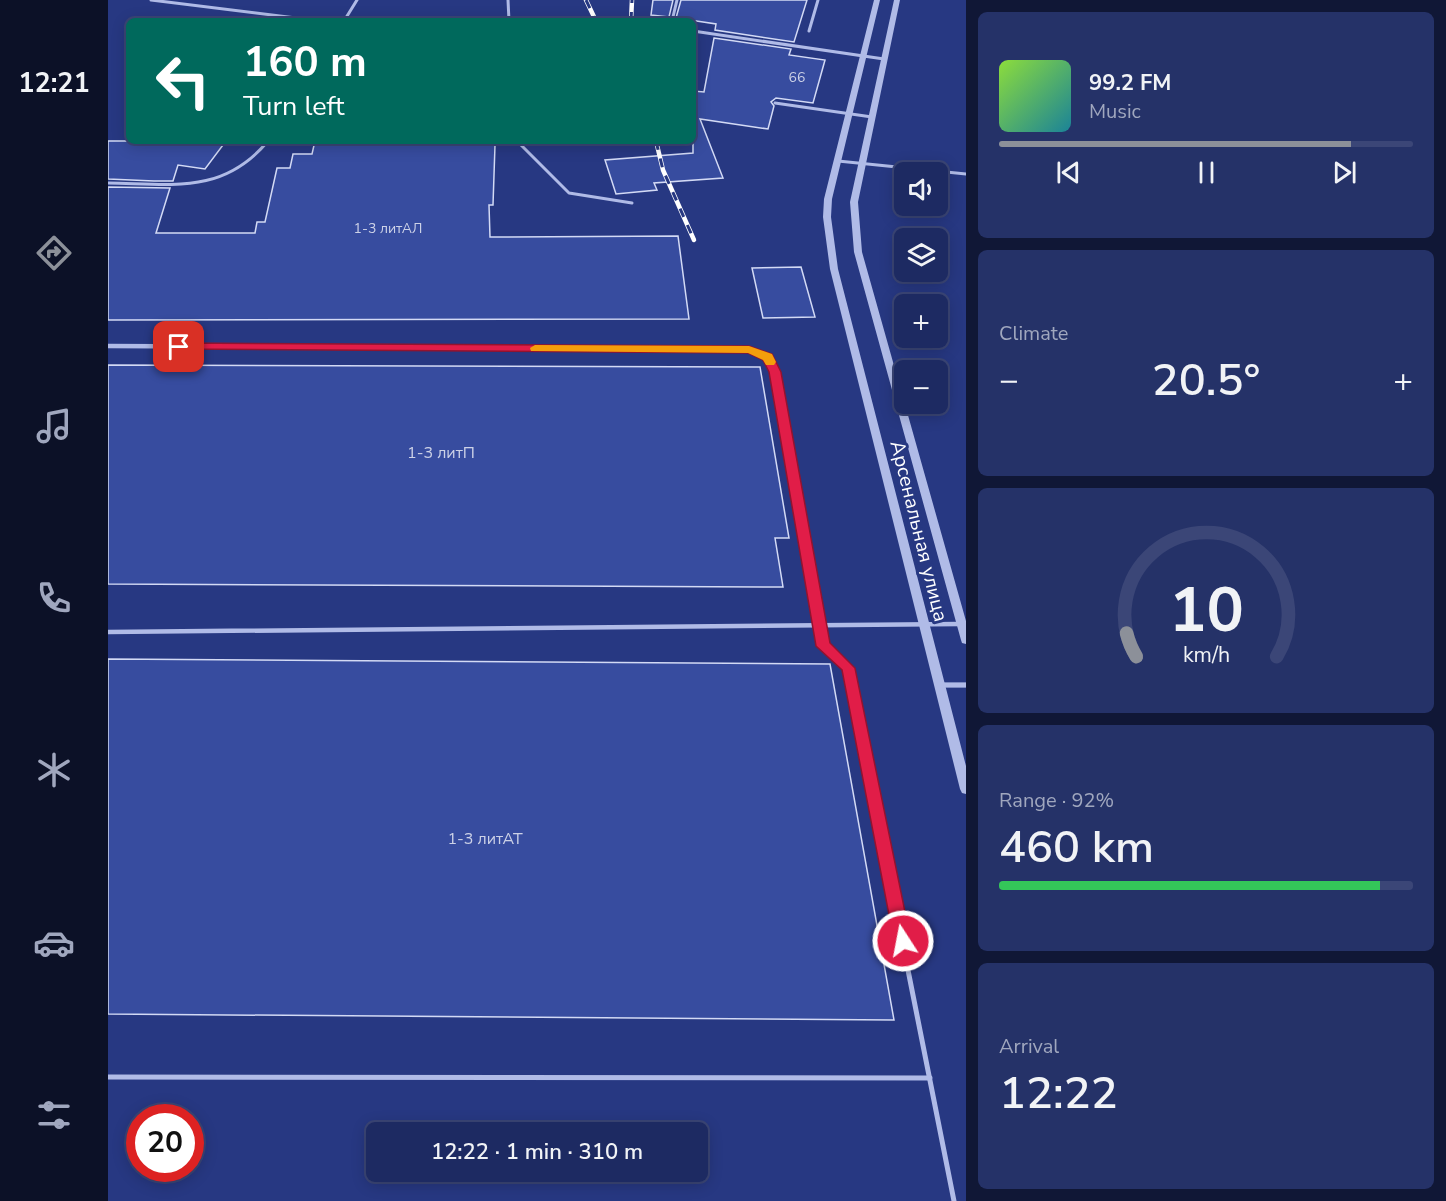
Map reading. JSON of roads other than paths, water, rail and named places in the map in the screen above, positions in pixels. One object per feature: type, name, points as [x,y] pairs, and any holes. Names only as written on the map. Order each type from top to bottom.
[{"type":"street","name":"Арсенальная улица","points":[[877,0],[838,161],[827,217],[834,268],[966,789]]},
{"type":"street","name":"Арсенальная улица","points":[[897,0],[854,202],[858,252],[966,640]]},
{"type":"lane","points":[[151,0],[296,18]]},
{"type":"lane","points":[[346,18],[357,0]]},
{"type":"lane","points":[[508,0],[509,18]]},
{"type":"lane","points":[[673,18],[677,0]]},
{"type":"lane","points":[[809,31],[818,0]]},
{"type":"lane","points":[[696,31],[884,59]]},
{"type":"lane","points":[[775,103],[872,117]]},
{"type":"lane","points":[[108,183],[199,183],[223,178],[246,166],[265,144]]},
{"type":"lane","points":[[520,144],[569,193],[632,203]]},
{"type":"lane","points":[[838,161],[966,174]]},
{"type":"lane","points":[[108,346],[749,349],[768,357],[775,372],[823,646],[848,668],[954,1201]]},
{"type":"lane","points":[[108,632],[962,624]]},
{"type":"lane","points":[[940,685],[966,685]]},
{"type":"lane","points":[[108,1077],[930,1078]]},
{"type":"railway","points":[[586,0],[595,18]]},
{"type":"railway","points":[[631,18],[632,0]]},
{"type":"railway","points":[[657,144],[663,170],[694,240]]}]
